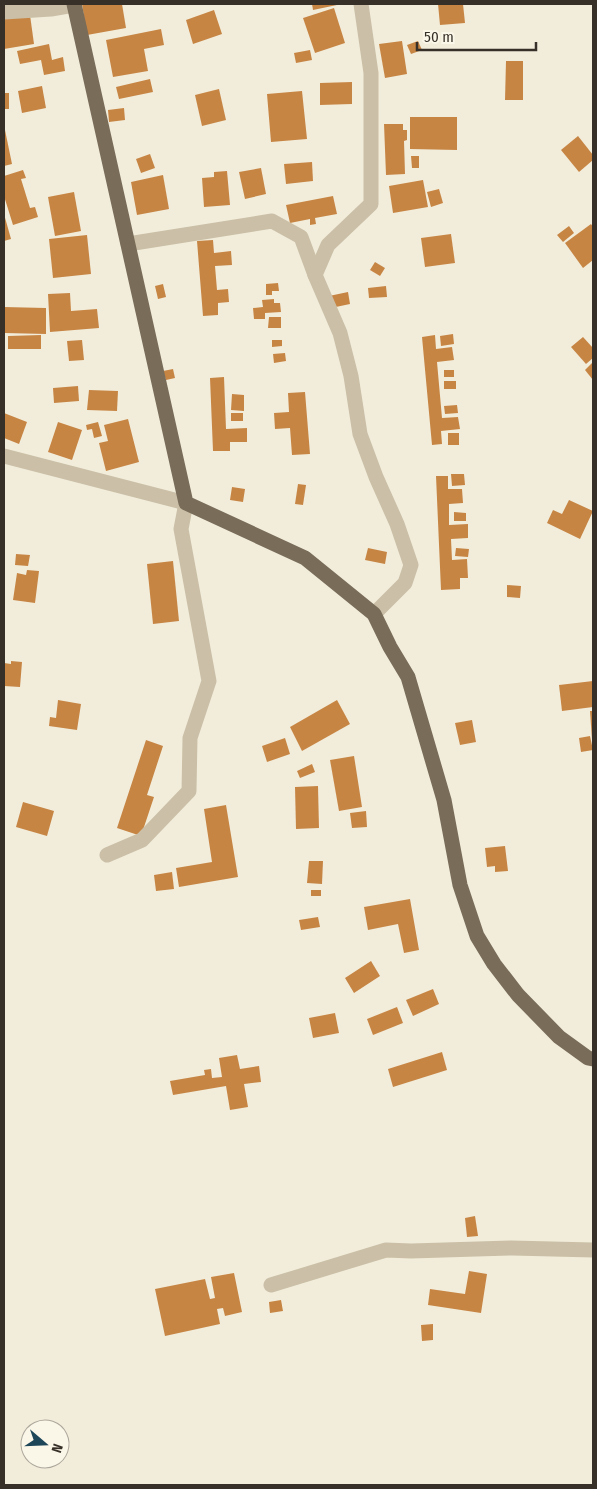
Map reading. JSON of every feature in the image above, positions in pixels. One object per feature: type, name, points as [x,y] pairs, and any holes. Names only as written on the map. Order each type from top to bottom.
[{"type":"main road","points":[[74,4],[186,503],[304,558],[374,614],[390,647],[408,677],[444,800],[460,885],[477,936],[494,964],[518,995],[559,1038],[588,1058],[593,1058]]},
{"type":"street","points":[[4,12],[51,9],[74,4]]},
{"type":"street","points":[[315,275],[328,245],[370,204],[371,73],[365,5]]},
{"type":"street","points":[[128,244],[272,221],[301,237],[340,333],[351,376],[360,434],[376,477],[397,524],[411,565],[405,583],[374,614]]},
{"type":"street","points":[[4,456],[186,503],[181,529],[209,682],[190,738],[189,791],[142,840],[107,855]]},
{"type":"street","points":[[271,1285],[386,1250],[512,1248],[593,1250]]},
{"type":"building","points":[[82,4],[122,4],[126,28],[87,35]]},
{"type":"building","points":[[312,4],[337,4],[337,5],[313,10]]},
{"type":"building","points":[[438,4],[463,4],[465,23],[440,25]]},
{"type":"building","points":[[334,8],[345,43],[315,53],[303,18]]},
{"type":"building","points":[[214,10],[222,34],[193,44],[186,20]]},
{"type":"building","points":[[30,15],[34,44],[4,49],[4,19]]},
{"type":"building","points":[[161,29],[164,45],[144,49],[148,71],[113,77],[106,40]]},
{"type":"building","points":[[402,41],[407,74],[385,78],[379,44]]},
{"type":"building","points":[[418,41],[422,50],[411,54],[407,45]]},
{"type":"building","points":[[49,44],[52,60],[63,57],[65,71],[44,75],[41,60],[20,64],[17,51]]},
{"type":"building","points":[[310,50],[312,60],[296,63],[294,53]]},
{"type":"building","points":[[506,61],[523,61],[523,100],[505,100]]},
{"type":"building","points":[[150,79],[153,92],[119,99],[116,87]]},
{"type":"building","points":[[352,82],[352,104],[320,105],[320,83]]},
{"type":"building","points":[[42,86],[46,108],[22,113],[18,91]]},
{"type":"building","points":[[219,89],[226,120],[202,126],[195,95]]},
{"type":"building","points":[[302,91],[307,139],[271,142],[267,94]]},
{"type":"building","points":[[4,93],[9,93],[9,109],[4,109]]},
{"type":"building","points":[[124,108],[125,120],[109,122],[108,110]]},
{"type":"building","points":[[410,117],[457,117],[457,150],[410,149]]},
{"type":"building","points":[[384,124],[403,124],[403,130],[407,130],[407,140],[404,141],[405,174],[386,175]]},
{"type":"building","points":[[4,131],[12,164],[4,166]]},
{"type":"building","points":[[578,136],[593,155],[593,160],[579,172],[561,150]]},
{"type":"building","points":[[150,154],[155,168],[141,173],[136,159]]},
{"type":"building","points":[[411,156],[419,156],[419,168],[412,168]]},
{"type":"building","points":[[312,162],[313,181],[286,184],[284,164]]},
{"type":"building","points":[[261,168],[266,194],[245,199],[239,172]]},
{"type":"building","points":[[23,170],[26,178],[21,179],[30,208],[35,207],[38,217],[13,225],[4,196],[4,176]]},
{"type":"building","points":[[227,171],[230,205],[204,207],[202,178],[214,177],[214,172]]},
{"type":"building","points":[[163,175],[169,209],[137,215],[131,182]]},
{"type":"building","points":[[423,180],[428,207],[393,213],[389,186]]},
{"type":"building","points":[[439,189],[443,203],[431,207],[427,192]]},
{"type":"building","points":[[74,192],[81,231],[55,236],[48,197]]},
{"type":"building","points":[[333,196],[337,214],[315,218],[316,224],[310,225],[310,219],[290,223],[286,205]]},
{"type":"building","points":[[4,214],[11,239],[4,241]]},
{"type":"building","points":[[591,224],[593,227],[593,260],[583,268],[565,243]]},
{"type":"building","points":[[569,226],[574,233],[563,242],[557,235]]},
{"type":"building","points":[[451,234],[455,263],[425,267],[421,238]]},
{"type":"building","points":[[87,235],[91,274],[53,278],[49,239]]},
{"type":"building","points":[[213,240],[214,253],[231,251],[232,265],[215,266],[217,290],[228,289],[229,302],[218,303],[218,315],[203,316],[197,241]]},
{"type":"building","points":[[375,262],[385,268],[380,276],[370,270]]},
{"type":"building","points":[[278,283],[279,291],[272,291],[272,295],[266,295],[266,284]]},
{"type":"building","points":[[163,284],[166,297],[158,299],[155,286]]},
{"type":"building","points":[[386,286],[387,297],[369,298],[368,288]]},
{"type":"building","points":[[348,292],[350,304],[331,308],[329,296]]},
{"type":"building","points":[[70,293],[71,311],[97,309],[99,328],[50,332],[48,294]]},
{"type":"building","points":[[274,299],[274,303],[280,303],[281,312],[265,313],[265,319],[254,319],[253,308],[263,307],[262,300]]},
{"type":"building","points":[[4,307],[46,308],[46,334],[4,333]]},
{"type":"building","points":[[269,317],[281,317],[281,328],[268,328]]},
{"type":"building","points":[[453,334],[454,344],[441,346],[440,336]]},
{"type":"building","points":[[41,335],[41,349],[8,349],[8,336]]},
{"type":"building","points":[[435,335],[436,349],[452,347],[454,360],[437,362],[442,418],[458,417],[460,429],[441,431],[442,444],[432,445],[422,337]]},
{"type":"building","points":[[583,337],[593,348],[593,358],[586,364],[571,347]]},
{"type":"building","points":[[82,340],[84,360],[69,361],[67,341]]},
{"type":"building","points":[[272,340],[282,340],[282,346],[272,347]]},
{"type":"building","points":[[285,353],[286,361],[274,363],[273,354]]},
{"type":"building","points":[[593,362],[593,380],[585,370]]},
{"type":"building","points":[[173,369],[175,378],[166,380],[163,371]]},
{"type":"building","points":[[444,370],[454,370],[454,377],[444,377]]},
{"type":"building","points":[[224,377],[226,429],[247,428],[247,442],[230,442],[230,451],[213,451],[210,378]]},
{"type":"building","points":[[444,381],[456,381],[456,389],[444,389]]},
{"type":"building","points":[[78,386],[79,401],[54,403],[53,388]]},
{"type":"building","points":[[89,390],[118,391],[117,411],[87,410]]},
{"type":"building","points":[[305,392],[310,454],[292,455],[290,428],[275,429],[274,413],[289,412],[288,393]]},
{"type":"building","points":[[232,394],[244,395],[244,411],[231,410]]},
{"type":"building","points":[[457,405],[458,413],[445,414],[444,406]]},
{"type":"building","points":[[4,413],[27,422],[19,444],[4,438]]},
{"type":"building","points":[[231,413],[243,413],[243,421],[231,421]]},
{"type":"building","points":[[128,419],[139,462],[106,471],[99,443],[108,441],[104,425]]},
{"type":"building","points":[[58,422],[82,430],[72,460],[48,452]]},
{"type":"building","points":[[98,422],[102,436],[94,438],[92,429],[87,430],[86,425]]},
{"type":"building","points":[[448,433],[459,433],[459,445],[448,445]]},
{"type":"building","points":[[451,474],[464,474],[465,485],[452,486]]},
{"type":"building","points":[[436,476],[448,476],[448,489],[462,489],[463,503],[449,504],[449,525],[468,524],[468,538],[451,539],[452,560],[467,559],[468,578],[460,578],[460,589],[441,590]]},
{"type":"building","points":[[298,484],[306,485],[303,505],[295,504]]},
{"type":"building","points":[[232,487],[245,489],[243,502],[230,500]]},
{"type":"building","points":[[569,500],[593,511],[580,539],[547,523],[553,510],[562,514]]},
{"type":"building","points":[[454,512],[466,513],[466,521],[454,521]]},
{"type":"building","points":[[368,548],[387,552],[385,564],[365,560]]},
{"type":"building","points":[[456,548],[469,549],[468,557],[455,556]]},
{"type":"building","points":[[16,554],[30,555],[28,566],[15,565]]},
{"type":"building","points":[[173,561],[179,621],[153,624],[147,564]]},
{"type":"building","points":[[27,570],[39,571],[35,603],[13,600],[17,573],[26,575]]},
{"type":"building","points":[[507,585],[521,586],[520,598],[507,597]]},
{"type":"building","points":[[11,661],[22,662],[20,687],[4,686],[4,663],[11,664]]},
{"type":"building","points":[[593,681],[593,707],[562,711],[559,685]]},
{"type":"building","points":[[58,700],[81,704],[77,730],[49,726],[50,717],[56,718]]},
{"type":"building","points":[[337,700],[350,724],[302,751],[290,727]]},
{"type":"building","points":[[590,711],[593,711],[593,740],[592,740]]},
{"type":"building","points":[[472,720],[476,742],[460,745],[455,723]]},
{"type":"building","points":[[590,736],[593,750],[581,752],[579,738]]},
{"type":"building","points":[[285,738],[290,754],[267,762],[262,746]]},
{"type":"building","points":[[146,740],[163,746],[147,795],[154,797],[141,836],[117,828]]},
{"type":"building","points":[[354,756],[362,807],[339,811],[330,760]]},
{"type":"building","points":[[312,764],[315,772],[300,778],[297,771]]},
{"type":"building","points":[[318,786],[319,828],[296,829],[295,787]]},
{"type":"building","points":[[23,802],[54,811],[47,836],[16,827]]},
{"type":"building","points":[[226,805],[238,877],[179,887],[176,868],[212,862],[204,809]]},
{"type":"building","points":[[366,811],[367,827],[352,828],[350,813]]},
{"type":"building","points":[[505,846],[508,871],[495,872],[495,866],[487,867],[485,848]]},
{"type":"building","points":[[309,861],[323,861],[322,884],[307,883]]},
{"type":"building","points":[[172,872],[174,889],[156,891],[154,875]]},
{"type":"building","points":[[311,890],[321,890],[321,896],[311,896]]},
{"type":"building","points":[[410,899],[419,950],[404,953],[398,924],[368,930],[364,907]]},
{"type":"building","points":[[318,917],[320,927],[301,930],[299,920]]},
{"type":"building","points":[[371,961],[380,976],[354,993],[345,978]]},
{"type":"building","points":[[433,989],[439,1004],[413,1016],[406,1000]]},
{"type":"building","points":[[397,1007],[403,1023],[373,1035],[367,1019]]},
{"type":"building","points":[[335,1013],[339,1033],[313,1038],[309,1018]]},
{"type":"building","points":[[442,1052],[447,1070],[393,1087],[388,1069]]},
{"type":"building","points":[[237,1055],[240,1069],[259,1066],[261,1082],[244,1084],[248,1107],[230,1110],[226,1086],[173,1095],[170,1081],[205,1075],[204,1070],[211,1069],[212,1078],[222,1077],[219,1058]]},
{"type":"building","points":[[475,1216],[478,1236],[467,1237],[465,1218]]},
{"type":"building","points":[[469,1271],[487,1274],[481,1313],[428,1305],[430,1289],[465,1294]]},
{"type":"building","points":[[234,1273],[242,1312],[225,1316],[223,1308],[217,1309],[220,1324],[165,1336],[155,1289],[205,1279],[210,1299],[215,1298],[211,1277]]},
{"type":"building","points":[[281,1300],[283,1311],[270,1313],[269,1302]]},
{"type":"building","points":[[433,1324],[433,1340],[422,1341],[421,1325]]}]
